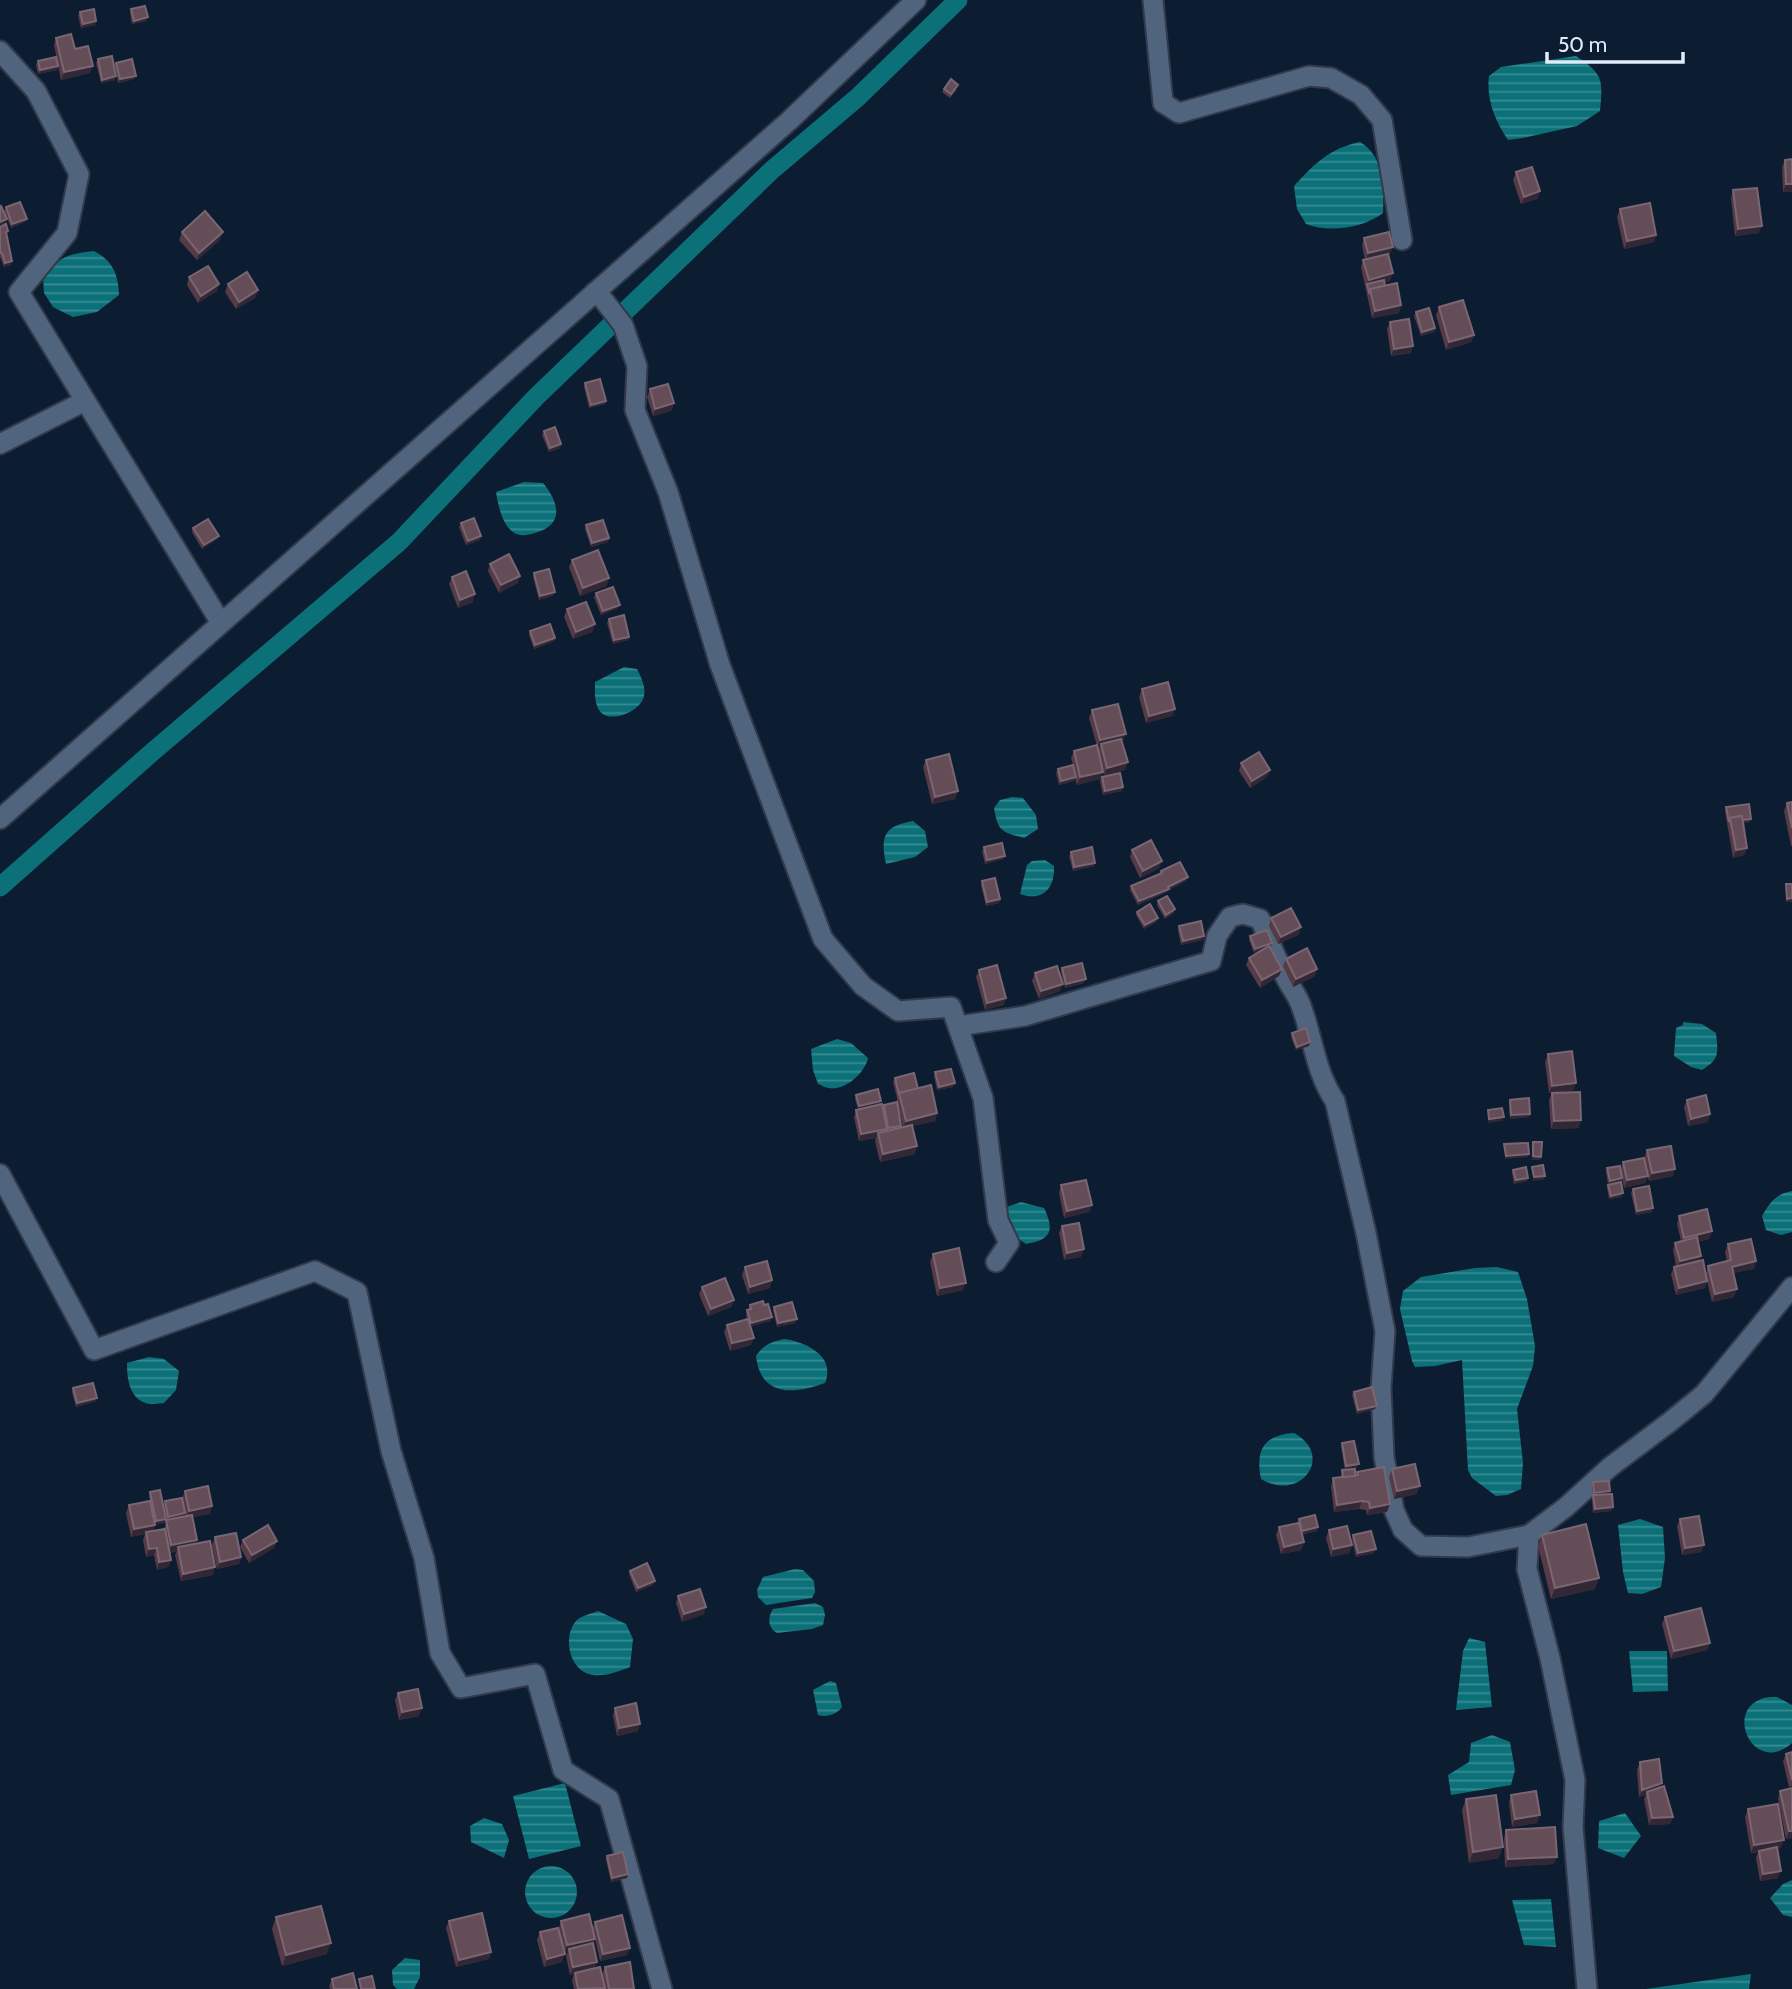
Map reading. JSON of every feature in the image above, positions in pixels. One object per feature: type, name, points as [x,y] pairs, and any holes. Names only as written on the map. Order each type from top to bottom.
[{"type":"street","points":[[0,819],[599,295],[916,0]]},
{"type":"street","points":[[1153,0],[1163,103],[1179,113],[1309,76],[1331,78],[1361,95],[1382,120],[1402,240]]},
{"type":"street","points":[[0,51],[36,91],[79,174],[67,233],[19,292],[221,623]]},
{"type":"street","points":[[599,295],[623,326],[637,366],[635,410],[668,492],[720,665],[823,939],[863,986],[898,1011],[951,1007],[983,1098],[998,1220],[1009,1243],[996,1262]]},
{"type":"street","points":[[0,444],[85,401]]},
{"type":"street","points":[[958,1026],[1025,1016],[1211,961],[1217,936],[1230,917],[1243,914],[1260,919],[1284,975],[1299,1000],[1319,1069],[1335,1101],[1366,1233],[1385,1331],[1381,1388],[1384,1457],[1397,1519],[1403,1530],[1420,1546],[1468,1547],[1529,1535],[1566,1507],[1610,1466],[1704,1394],[1792,1287]]},
{"type":"street","points":[[0,1174],[94,1350],[315,1271],[357,1292],[391,1451],[424,1558],[440,1653],[461,1688],[535,1674],[564,1770],[609,1799],[662,1989]]},
{"type":"street","points":[[1529,1535],[1527,1569],[1550,1658],[1575,1780],[1573,1827],[1587,1989]]},
{"type":"shaded area","points":[[1576,56],[1592,68],[1599,78],[1600,111],[1577,126],[1508,140],[1492,110],[1489,76],[1501,67]]},
{"type":"shaded area","points":[[1360,142],[1374,155],[1381,173],[1383,213],[1346,228],[1306,224],[1297,209],[1294,186],[1323,158],[1340,148]]},
{"type":"shaded area","points":[[94,251],[106,259],[113,269],[119,295],[97,312],[73,317],[53,307],[44,293],[43,277],[54,264],[65,257]]},
{"type":"shaded area","points":[[524,482],[543,483],[553,498],[556,512],[555,519],[545,529],[518,535],[503,519],[496,492]]},
{"type":"shaded area","points":[[624,667],[637,669],[644,689],[642,702],[624,715],[603,714],[596,704],[595,682]]},
{"type":"shaded area","points":[[1023,798],[1036,815],[1038,829],[1024,838],[1005,832],[997,822],[994,808],[1000,800]]},
{"type":"shaded area","points":[[913,821],[925,831],[928,847],[915,857],[886,864],[886,834],[896,826]]},
{"type":"shaded area","points":[[1045,860],[1054,866],[1050,887],[1035,896],[1020,894],[1027,865],[1032,861]]},
{"type":"shaded area","points":[[1683,1022],[1702,1024],[1716,1033],[1715,1059],[1702,1070],[1691,1067],[1674,1056],[1676,1028],[1683,1025]]},
{"type":"shaded area","points":[[837,1039],[851,1043],[868,1058],[863,1069],[848,1084],[828,1088],[818,1084],[813,1070],[811,1049]]},
{"type":"shaded area","points":[[1792,1191],[1792,1232],[1781,1235],[1766,1230],[1762,1216],[1768,1207],[1774,1199]]},
{"type":"shaded area","points":[[1021,1202],[1044,1208],[1050,1228],[1046,1237],[1026,1244],[1011,1234],[1004,1208]]},
{"type":"shaded area","points":[[1497,1267],[1518,1272],[1527,1299],[1535,1346],[1533,1366],[1517,1409],[1523,1463],[1521,1489],[1496,1496],[1472,1478],[1468,1470],[1462,1360],[1415,1367],[1400,1309],[1403,1291],[1421,1277]]},
{"type":"shaded area","points":[[784,1339],[810,1347],[823,1358],[827,1373],[825,1383],[791,1390],[772,1386],[765,1379],[759,1370],[756,1356],[768,1344]]},
{"type":"shaded area","points":[[149,1357],[164,1359],[179,1371],[176,1390],[164,1403],[150,1404],[140,1400],[130,1387],[127,1363]]},
{"type":"shaded area","points":[[1294,1433],[1306,1442],[1312,1453],[1312,1464],[1308,1473],[1300,1481],[1289,1485],[1276,1485],[1261,1479],[1259,1460],[1264,1446],[1275,1437]]},
{"type":"shaded area","points":[[1640,1519],[1663,1527],[1665,1558],[1661,1587],[1642,1594],[1628,1593],[1618,1525]]},
{"type":"shaded area","points":[[795,1569],[803,1570],[814,1581],[815,1592],[812,1598],[766,1605],[758,1597],[757,1590],[763,1577]]},
{"type":"shaded area","points":[[815,1603],[823,1607],[823,1625],[777,1633],[770,1626],[769,1619],[773,1609]]},
{"type":"shaded area","points":[[598,1611],[626,1624],[633,1639],[630,1667],[608,1674],[591,1675],[575,1663],[569,1649],[573,1626],[579,1618]]},
{"type":"shaded area","points":[[1469,1638],[1485,1642],[1492,1707],[1456,1710],[1463,1651]]},
{"type":"shaded area","points":[[1629,1651],[1667,1651],[1668,1691],[1633,1692]]},
{"type":"shaded area","points":[[830,1681],[836,1683],[842,1707],[832,1715],[818,1715],[813,1690]]},
{"type":"shaded area","points":[[1777,1697],[1792,1705],[1792,1743],[1779,1751],[1766,1752],[1756,1747],[1749,1739],[1745,1716],[1750,1706],[1761,1699]]},
{"type":"shaded area","points":[[1492,1735],[1510,1742],[1515,1770],[1511,1785],[1451,1795],[1448,1775],[1469,1762],[1471,1743]]},
{"type":"shaded area","points":[[565,1783],[581,1846],[529,1859],[513,1796]]},
{"type":"shaded area","points":[[1625,1813],[1641,1836],[1624,1858],[1598,1848],[1599,1821]]},
{"type":"shaded area","points":[[484,1818],[502,1824],[509,1840],[504,1858],[471,1842],[470,1826]]},
{"type":"shaded area","points":[[551,1866],[561,1868],[569,1874],[575,1882],[575,1902],[569,1910],[561,1916],[551,1918],[541,1916],[533,1910],[527,1902],[525,1892],[527,1882],[533,1874],[541,1868]]},
{"type":"shaded area","points":[[1792,1880],[1792,1917],[1783,1915],[1770,1898],[1783,1884]]},
{"type":"shaded area","points":[[1551,1899],[1556,1947],[1524,1945],[1512,1900]]},
{"type":"shaded area","points":[[405,1958],[420,1960],[420,1977],[414,1989],[397,1989],[393,1985],[392,1970]]},
{"type":"shaded area","points":[[1751,1974],[1749,1989],[1646,1989]]},
{"type":"building","points":[[145,6],[148,17],[134,21],[131,9]]},
{"type":"building","points":[[94,9],[96,21],[83,24],[80,12]]},
{"type":"building","points":[[71,34],[75,49],[88,46],[93,66],[64,72],[56,38]]},
{"type":"building","points":[[112,56],[116,76],[102,80],[98,59]]},
{"type":"building","points":[[56,57],[58,66],[40,70],[38,61]]},
{"type":"building","points":[[132,59],[136,76],[120,79],[116,63]]},
{"type":"building","points":[[951,79],[958,85],[951,94],[944,89]]},
{"type":"building","points":[[1792,159],[1792,184],[1786,184],[1785,160]]},
{"type":"building","points":[[1532,167],[1540,191],[1524,197],[1516,172]]},
{"type":"building","points":[[1757,188],[1762,226],[1738,229],[1733,190]]},
{"type":"building","points":[[20,202],[27,219],[12,224],[6,207]]},
{"type":"building","points":[[1650,203],[1656,235],[1627,241],[1620,209]]},
{"type":"building","points":[[0,207],[7,219],[0,222]]},
{"type":"building","points":[[205,211],[223,232],[199,253],[182,232]]},
{"type":"building","points":[[6,224],[12,261],[5,263],[0,253],[0,227]]},
{"type":"building","points":[[1389,232],[1393,247],[1368,253],[1364,238]]},
{"type":"building","points":[[1388,254],[1393,273],[1369,280],[1363,260]]},
{"type":"building","points":[[208,266],[219,284],[201,296],[189,277]]},
{"type":"building","points":[[247,272],[258,290],[239,302],[228,284]]},
{"type":"building","points":[[1384,280],[1385,286],[1370,289],[1369,292],[1367,284]]},
{"type":"building","points":[[1397,283],[1401,305],[1375,311],[1370,289]]},
{"type":"building","points":[[1463,300],[1474,335],[1449,342],[1439,307]]},
{"type":"building","points":[[1429,308],[1435,328],[1422,332],[1416,312]]},
{"type":"building","points":[[1409,319],[1413,346],[1394,349],[1390,322]]},
{"type":"building","points":[[600,379],[606,401],[591,405],[585,383]]},
{"type":"building","points":[[668,384],[674,403],[655,409],[650,389]]},
{"type":"building","points":[[555,427],[561,444],[550,448],[544,431]]},
{"type":"building","points":[[474,518],[481,536],[468,541],[461,523]]},
{"type":"building","points":[[208,519],[219,536],[204,545],[193,528]]},
{"type":"building","points":[[603,520],[609,538],[592,543],[586,525]]},
{"type":"building","points":[[598,550],[609,578],[583,588],[572,560]]},
{"type":"building","points":[[509,554],[520,576],[501,585],[490,564]]},
{"type":"building","points":[[549,569],[555,592],[540,596],[534,573]]},
{"type":"building","points":[[466,571],[475,594],[460,600],[452,577]]},
{"type":"building","points":[[613,587],[620,605],[603,611],[596,593]]},
{"type":"building","points":[[586,602],[595,624],[576,632],[567,609]]},
{"type":"building","points":[[624,615],[629,637],[614,640],[609,619]]},
{"type":"building","points":[[550,624],[555,638],[535,645],[530,631]]},
{"type":"building","points":[[1168,682],[1175,709],[1149,716],[1142,689]]},
{"type":"building","points":[[1118,704],[1126,734],[1100,740],[1092,710]]},
{"type":"building","points":[[1121,739],[1128,762],[1107,768],[1101,744]]},
{"type":"building","points":[[1097,745],[1103,772],[1080,777],[1074,751]]},
{"type":"building","points":[[1259,752],[1270,770],[1252,781],[1241,763]]},
{"type":"building","points":[[949,754],[958,791],[935,797],[926,760]]},
{"type":"building","points":[[1073,765],[1076,777],[1061,781],[1058,769]]},
{"type":"building","points":[[1120,773],[1123,787],[1105,791],[1102,777]]},
{"type":"building","points":[[1792,802],[1792,828],[1787,803]]},
{"type":"building","points":[[1749,804],[1751,819],[1742,820],[1742,816],[1730,818],[1729,822],[1726,807]]},
{"type":"building","points":[[1742,816],[1747,848],[1736,850],[1730,818]]},
{"type":"building","points":[[1151,840],[1162,861],[1143,871],[1132,850]]},
{"type":"building","points":[[1002,843],[1005,856],[987,860],[984,847]]},
{"type":"building","points":[[1092,847],[1095,863],[1074,867],[1071,852]]},
{"type":"building","points":[[1180,862],[1188,877],[1168,887],[1169,889],[1139,901],[1131,886]]},
{"type":"building","points":[[995,878],[1000,899],[987,902],[982,881]]},
{"type":"building","points":[[1786,884],[1792,884],[1792,898],[1787,899]]},
{"type":"building","points":[[1167,896],[1175,909],[1166,915],[1158,901]]},
{"type":"building","points":[[1150,904],[1158,918],[1145,925],[1137,912]]},
{"type":"building","points":[[1291,908],[1301,927],[1281,937],[1271,918]]},
{"type":"building","points":[[1201,921],[1204,936],[1183,941],[1179,926]]},
{"type":"building","points":[[1267,930],[1272,943],[1255,949],[1250,936]]},
{"type":"building","points":[[1269,946],[1282,969],[1262,980],[1249,958]]},
{"type":"building","points":[[1307,948],[1317,969],[1296,979],[1286,959]]},
{"type":"building","points":[[1082,963],[1086,979],[1066,984],[1062,968]]},
{"type":"building","points":[[997,965],[1006,998],[987,1003],[979,970]]},
{"type":"building","points":[[1057,966],[1063,984],[1041,991],[1035,973]]},
{"type":"building","points":[[1306,1028],[1310,1042],[1297,1047],[1292,1033]]},
{"type":"building","points":[[1572,1051],[1576,1083],[1552,1086],[1548,1054]]},
{"type":"building","points":[[951,1069],[955,1083],[939,1087],[935,1072]]},
{"type":"building","points":[[914,1073],[918,1089],[899,1095],[895,1078]]},
{"type":"building","points":[[931,1085],[937,1113],[906,1121],[899,1093]]},
{"type":"building","points":[[878,1089],[881,1101],[859,1106],[856,1095]]},
{"type":"building","points":[[1580,1092],[1581,1120],[1554,1121],[1552,1093]]},
{"type":"building","points":[[1706,1095],[1710,1114],[1691,1119],[1687,1100]]},
{"type":"building","points":[[1529,1098],[1530,1114],[1511,1115],[1510,1100]]},
{"type":"building","points":[[897,1102],[901,1126],[888,1128],[884,1105]]},
{"type":"building","points":[[882,1104],[887,1129],[861,1134],[856,1110]]},
{"type":"building","points":[[1502,1108],[1504,1117],[1489,1119],[1488,1110]]},
{"type":"building","points":[[912,1125],[917,1146],[883,1154],[878,1133]]},
{"type":"building","points":[[1533,1142],[1542,1142],[1541,1157],[1533,1156]]},
{"type":"building","points":[[1528,1143],[1529,1154],[1506,1156],[1504,1144]]},
{"type":"building","points":[[1671,1146],[1675,1169],[1652,1173],[1647,1150]]},
{"type":"building","points":[[1644,1158],[1648,1176],[1627,1180],[1623,1162]]},
{"type":"building","points":[[1543,1165],[1545,1176],[1534,1177],[1532,1167]]},
{"type":"building","points":[[1620,1166],[1622,1178],[1610,1181],[1607,1168]]},
{"type":"building","points":[[1526,1167],[1528,1178],[1516,1180],[1513,1170]]},
{"type":"building","points":[[1086,1180],[1092,1205],[1067,1211],[1061,1185]]},
{"type":"building","points":[[1621,1182],[1623,1193],[1611,1196],[1608,1185]]},
{"type":"building","points":[[1649,1186],[1653,1208],[1637,1211],[1633,1189]]},
{"type":"building","points":[[1707,1209],[1712,1231],[1684,1238],[1679,1216]]},
{"type":"building","points":[[1079,1223],[1084,1249],[1067,1253],[1062,1226]]},
{"type":"building","points":[[1697,1237],[1701,1256],[1680,1261],[1675,1243]]},
{"type":"building","points":[[1751,1239],[1756,1261],[1732,1267],[1737,1289],[1715,1294],[1708,1266],[1731,1260],[1728,1244]]},
{"type":"building","points":[[959,1248],[966,1283],[940,1288],[933,1254]]},
{"type":"building","points":[[1703,1260],[1707,1281],[1679,1288],[1674,1267]]},
{"type":"building","points":[[767,1261],[772,1280],[750,1287],[745,1267]]},
{"type":"building","points":[[725,1278],[734,1300],[711,1309],[702,1287]]},
{"type":"building","points":[[763,1301],[764,1305],[768,1304],[772,1317],[751,1323],[747,1310],[751,1309],[750,1305]]},
{"type":"building","points":[[792,1302],[797,1319],[778,1323],[774,1307]]},
{"type":"building","points":[[748,1319],[754,1338],[732,1343],[727,1325]]},
{"type":"building","points":[[93,1383],[97,1398],[77,1403],[73,1388]]},
{"type":"building","points":[[1372,1387],[1377,1406],[1358,1410],[1354,1392]]},
{"type":"building","points":[[1354,1441],[1359,1464],[1346,1466],[1342,1443]]},
{"type":"building","points":[[1415,1464],[1420,1486],[1397,1491],[1392,1469]]},
{"type":"building","points":[[1384,1467],[1390,1504],[1370,1508],[1369,1502],[1362,1501],[1337,1505],[1333,1478],[1358,1475],[1357,1472]]},
{"type":"building","points":[[1355,1469],[1355,1476],[1343,1477],[1342,1470]]},
{"type":"building","points":[[1609,1481],[1610,1491],[1594,1493],[1593,1482]]},
{"type":"building","points":[[208,1486],[212,1506],[189,1511],[185,1491]]},
{"type":"building","points":[[160,1490],[166,1519],[156,1521],[150,1492]]},
{"type":"building","points":[[1612,1494],[1613,1507],[1595,1509],[1593,1495]]},
{"type":"building","points":[[182,1498],[185,1513],[168,1517],[165,1501]]},
{"type":"building","points":[[150,1501],[155,1525],[134,1529],[129,1505]]},
{"type":"building","points":[[192,1515],[197,1540],[171,1545],[166,1520]]},
{"type":"building","points":[[1315,1515],[1318,1527],[1302,1531],[1299,1519]]},
{"type":"building","points":[[1699,1516],[1704,1545],[1685,1548],[1680,1519]]},
{"type":"building","points":[[1299,1523],[1304,1542],[1284,1547],[1279,1527]]},
{"type":"building","points":[[1586,1524],[1599,1578],[1555,1588],[1542,1535]]},
{"type":"building","points":[[268,1525],[277,1541],[252,1555],[243,1540]]},
{"type":"building","points":[[1347,1526],[1352,1545],[1333,1549],[1329,1530]]},
{"type":"building","points":[[165,1529],[171,1560],[159,1562],[157,1548],[149,1549],[146,1532]]},
{"type":"building","points":[[1371,1531],[1376,1549],[1358,1553],[1353,1535]]},
{"type":"building","points":[[236,1533],[241,1557],[220,1562],[215,1537]]},
{"type":"building","points":[[210,1541],[215,1567],[183,1574],[178,1547]]},
{"type":"building","points":[[647,1563],[655,1581],[638,1588],[630,1571]]},
{"type":"building","points":[[700,1589],[706,1607],[684,1614],[678,1596]]},
{"type":"building","points":[[1701,1608],[1710,1643],[1674,1651],[1665,1617]]},
{"type":"building","points":[[418,1689],[422,1708],[402,1712],[398,1693]]},
{"type":"building","points":[[636,1703],[640,1724],[619,1728],[615,1708]]},
{"type":"building","points":[[1792,1752],[1792,1780],[1786,1754]]},
{"type":"building","points":[[1659,1759],[1662,1783],[1642,1790],[1640,1762]]},
{"type":"building","points":[[1664,1786],[1673,1817],[1652,1818],[1647,1792]]},
{"type":"building","points":[[1792,1788],[1792,1831],[1789,1831],[1780,1791]]},
{"type":"building","points":[[1536,1791],[1540,1815],[1515,1819],[1511,1795]]},
{"type":"building","points":[[1496,1795],[1503,1847],[1473,1852],[1466,1799]]},
{"type":"building","points":[[1778,1804],[1784,1840],[1754,1845],[1748,1809]]},
{"type":"building","points":[[1555,1827],[1557,1857],[1508,1859],[1506,1830]]},
{"type":"building","points":[[1777,1847],[1781,1871],[1763,1874],[1759,1851]]},
{"type":"building","points":[[623,1852],[628,1874],[612,1878],[607,1856]]},
{"type":"building","points":[[321,1906],[331,1943],[286,1955],[276,1917]]},
{"type":"building","points":[[482,1913],[491,1952],[459,1960],[449,1921]]},
{"type":"building","points":[[589,1914],[595,1939],[567,1945],[561,1921]]},
{"type":"building","points":[[622,1915],[630,1948],[603,1954],[595,1922]]},
{"type":"building","points":[[558,1928],[565,1954],[547,1959],[540,1932]]},
{"type":"building","points":[[593,1943],[597,1962],[573,1967],[569,1949]]},
{"type":"building","points":[[630,1962],[634,1989],[609,1989],[605,1967]]},
{"type":"building","points":[[600,1967],[605,1988],[578,1989],[575,1973]]},
{"type":"building","points":[[353,1973],[357,1989],[334,1989],[332,1979]]},
{"type":"building","points":[[372,1976],[375,1989],[361,1989],[359,1979]]},
{"type":"waterway","points":[[0,887],[150,754],[399,542],[536,397],[772,170],[858,97],[958,0]]}]
